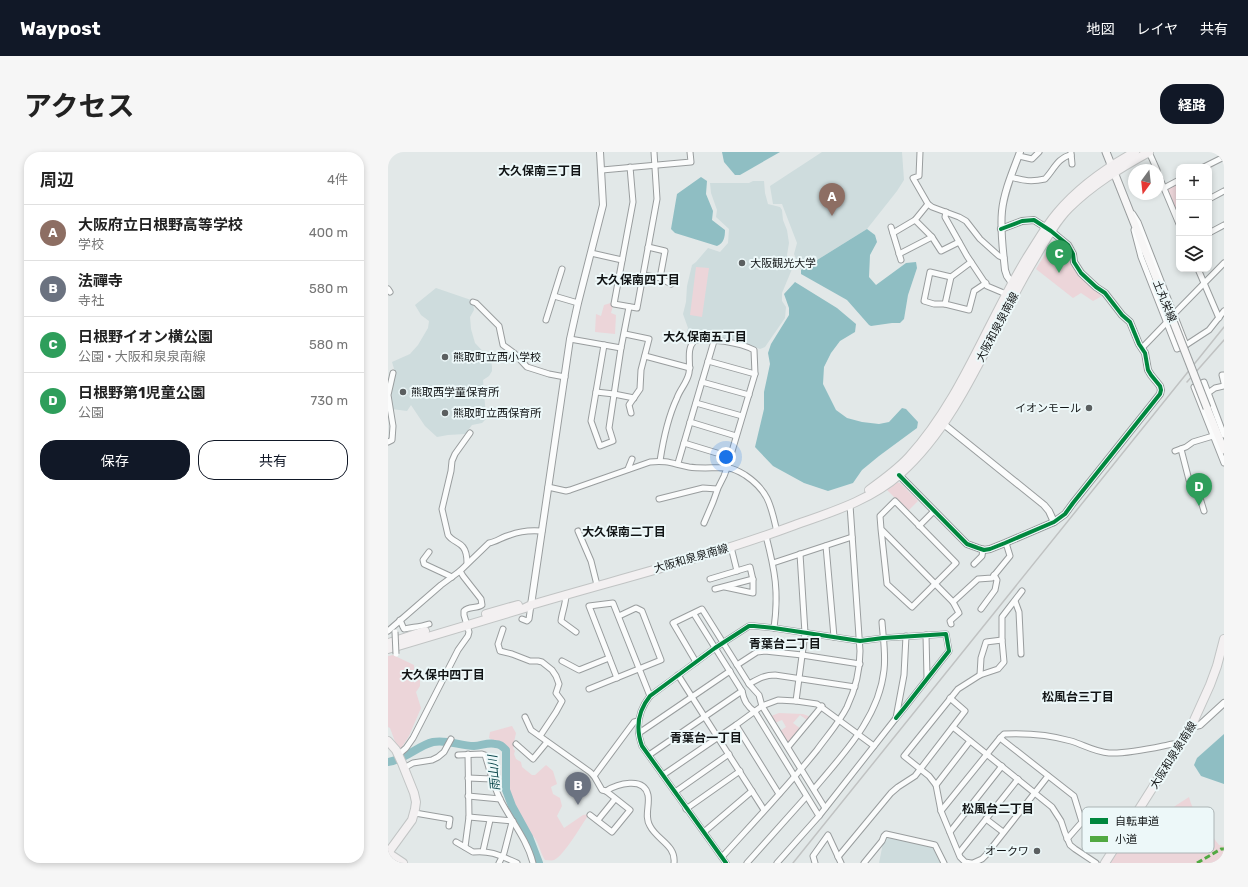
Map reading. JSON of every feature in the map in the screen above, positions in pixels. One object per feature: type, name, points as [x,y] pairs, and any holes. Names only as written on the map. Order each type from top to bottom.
[{"type":"main road","name":"土丸栄線","points":[[1106,152],[1224,450]]},
{"type":"main road","name":"大阪和泉泉南線","points":[[388,649],[520,604],[526,603],[531,605],[766,536],[833,512],[868,496],[899,475],[924,450],[941,421],[970,379],[1056,214],[1070,199],[1136,152]]},
{"type":"main road","name":"大阪和泉泉南線","points":[[1113,169],[1127,164],[1149,152]]},
{"type":"main road","name":"大阪和泉泉南線","points":[[850,505],[887,477],[908,458],[941,421],[1012,283],[1049,230]]},
{"type":"main road","name":"大阪和泉泉南線","points":[[388,643],[466,622]]},
{"type":"main road","name":"大阪和泉泉南線","points":[[1141,807],[1191,728],[1210,686],[1224,639]]},
{"type":"main road","points":[[388,742],[401,761],[414,793],[416,802],[412,820],[388,853],[403,863]]},
{"type":"main road","name":"大阪和泉泉南線","points":[[1105,863],[1111,853]]},
{"type":"street","points":[[522,619],[526,621],[529,619],[570,339],[603,205],[600,152]]},
{"type":"street","points":[[630,167],[633,202],[614,304],[637,308],[657,200],[654,152]]},
{"type":"street","points":[[602,170],[691,162],[690,152]]},
{"type":"street","points":[[920,152],[919,176],[913,178],[928,204],[966,221],[980,239],[999,256],[1004,258]]},
{"type":"street","points":[[1012,283],[1007,276],[1004,258],[1002,229],[1003,204],[1019,154],[1032,159],[1040,152]]},
{"type":"street","points":[[1149,152],[1154,164]]},
{"type":"street","points":[[1011,177],[1035,181],[1045,179],[1059,160],[1071,154],[1072,164]]},
{"type":"street","points":[[1209,164],[1224,156]]},
{"type":"street","points":[[1176,182],[1164,188],[1176,213]]},
{"type":"street","points":[[1212,197],[1224,191]]},
{"type":"street","points":[[893,233],[915,220],[928,204]]},
{"type":"street","points":[[1128,207],[1138,222],[1186,345]]},
{"type":"street","points":[[946,212],[946,217],[959,242],[987,286],[1006,294]]},
{"type":"street","points":[[1132,217],[1141,257],[1177,349],[1209,330],[1224,311]]},
{"type":"street","points":[[915,220],[932,237],[941,251],[959,242]]},
{"type":"street","points":[[899,475],[967,544],[978,548],[990,549],[1054,522],[1064,514],[1160,394],[1160,386],[1148,370],[1145,352],[1139,344],[1130,322],[1122,315],[1105,293],[1091,283],[1081,273],[1074,262],[1073,254],[1068,245],[1034,220],[1018,222],[1002,229]]},
{"type":"street","points":[[1212,232],[1224,225]]},
{"type":"street","points":[[891,227],[901,260]]},
{"type":"street","points":[[899,254],[932,237]]},
{"type":"street","points":[[648,247],[665,251],[660,278]]},
{"type":"street","points":[[591,253],[622,260]]},
{"type":"street","points":[[945,304],[951,277],[971,262]]},
{"type":"street","points":[[1142,348],[1224,263]]},
{"type":"street","points":[[546,320],[562,269]]},
{"type":"street","points":[[951,277],[930,272],[924,302],[945,304],[969,310],[974,291],[986,283]]},
{"type":"street","points":[[1199,272],[1219,318]]},
{"type":"street","points":[[643,275],[660,278],[671,284]]},
{"type":"street","points":[[554,296],[578,303]]},
{"type":"street","points":[[473,302],[499,326],[503,345],[514,353],[527,367],[565,377]]},
{"type":"street","points":[[604,345],[591,421],[600,446],[613,441],[608,428],[629,307]]},
{"type":"street","points":[[624,334],[649,338],[641,370],[640,389],[630,405],[631,413]]},
{"type":"street","points":[[570,339],[622,348]]},
{"type":"street","points":[[660,461],[662,446],[677,398],[686,383],[690,368],[690,349],[694,341],[698,339],[734,343],[754,350],[755,374],[728,468],[717,489],[704,523]]},
{"type":"street","points":[[678,464],[714,341]]},
{"type":"street","points":[[645,356],[690,368]]},
{"type":"street","points":[[708,361],[755,374]]},
{"type":"street","points":[[388,442],[392,440],[393,426],[388,395],[392,373]]},
{"type":"street","points":[[1208,393],[1215,388],[1224,385],[1222,375],[1224,374]]},
{"type":"street","points":[[702,382],[749,395]]},
{"type":"street","points":[[1224,435],[1204,382],[1194,387],[1212,436],[1224,463]]},
{"type":"street","points":[[596,392],[634,398]]},
{"type":"street","points":[[696,403],[742,416]]},
{"type":"street","points":[[941,421],[1044,505],[1049,511],[1054,522]]},
{"type":"street","points":[[690,422],[736,436]]},
{"type":"street","points":[[467,564],[466,553],[463,547],[448,535],[442,510],[452,471],[452,461],[455,454],[470,433]]},
{"type":"street","points":[[1175,451],[1186,448],[1193,442],[1212,436]]},
{"type":"street","points":[[684,443],[730,457]]},
{"type":"street","points":[[1181,449],[1189,480],[1200,498],[1204,511]]},
{"type":"street","points":[[628,469],[632,459]]},
{"type":"street","points":[[548,487],[566,491],[650,462],[667,461],[690,467],[732,468],[752,479],[764,493],[770,506],[777,532]]},
{"type":"street","points":[[659,498],[703,488],[717,489]]},
{"type":"street","points":[[896,501],[919,526],[956,563],[912,608],[887,584],[880,516],[896,501]]},
{"type":"street","points":[[722,857],[801,770],[840,720],[847,708],[855,687],[860,664],[860,641],[850,505]]},
{"type":"street","points":[[919,526],[934,510]]},
{"type":"street","points":[[881,529],[953,602],[959,613],[950,621],[951,624]]},
{"type":"street","points":[[578,530],[591,562],[597,585]]},
{"type":"street","points":[[396,654],[392,630],[400,620],[460,571],[489,543],[511,534],[542,531]]},
{"type":"street","points":[[766,536],[773,563],[776,587],[777,601],[774,628]]},
{"type":"street","points":[[773,563],[852,537]]},
{"type":"street","points":[[953,602],[978,579],[992,578],[1010,556],[1006,543]]},
{"type":"street","points":[[826,546],[834,637]]},
{"type":"street","points":[[731,547],[737,571]]},
{"type":"street","points":[[974,564],[982,556],[983,549]]},
{"type":"street","points":[[429,552],[423,560],[424,564],[452,577]]},
{"type":"street","points":[[796,701],[805,633],[800,554]]},
{"type":"street","points":[[710,579],[750,567],[753,579],[753,593],[725,587]]},
{"type":"street","points":[[451,739],[444,752],[432,760],[413,763],[401,761],[406,748],[413,738],[458,650],[468,636],[464,610],[482,605],[481,599],[460,571]]},
{"type":"street","points":[[981,609],[995,590],[997,580],[994,575]]},
{"type":"street","points":[[715,589],[753,579]]},
{"type":"street","points":[[1022,591],[1002,617],[1004,662],[998,669],[980,675],[958,689],[904,756],[929,776],[936,785],[941,811],[960,857],[965,862],[972,863],[977,862],[986,855],[1048,776]]},
{"type":"street","points":[[566,594],[566,602],[562,612],[561,621],[576,632]]},
{"type":"street","points":[[1014,601],[1019,612],[1020,654]]},
{"type":"street","points":[[617,678],[589,606],[613,603],[650,696]]},
{"type":"street","points":[[589,689],[661,660],[642,611],[636,608],[619,616]]},
{"type":"street","points":[[696,662],[673,623],[702,609],[749,684],[759,695],[762,706],[825,808]]},
{"type":"street","points":[[694,614],[742,691],[744,701],[755,712],[819,816]]},
{"type":"street","points":[[400,620],[404,629],[412,627],[417,628],[429,624]]},
{"type":"street","points":[[814,789],[858,734],[873,709],[880,690],[884,671],[882,622]]},
{"type":"street","points":[[726,863],[642,746],[638,733],[638,721],[643,704],[650,696],[715,648],[749,626],[774,628],[860,641],[906,636],[946,634],[949,651],[819,816],[777,863]]},
{"type":"street","points":[[503,629],[498,644],[500,651],[530,661],[542,662],[552,670],[559,684],[556,693],[562,701],[540,736]]},
{"type":"street","points":[[926,635],[928,678]]},
{"type":"street","points":[[896,718],[904,675],[906,636]]},
{"type":"street","points":[[980,675],[981,658],[986,642],[1002,640]]},
{"type":"street","points":[[737,665],[757,652],[765,651],[860,664]]},
{"type":"street","points":[[562,661],[579,670],[610,658]]},
{"type":"street","points":[[638,733],[730,671]]},
{"type":"street","points":[[749,684],[758,678],[775,674],[855,687]]},
{"type":"street","points":[[678,675],[764,810]]},
{"type":"street","points":[[649,756],[742,691]]},
{"type":"street","points":[[838,857],[891,793],[915,776],[965,711],[950,698]]},
{"type":"street","points":[[663,776],[762,706],[778,700],[796,701],[822,706],[874,746]]},
{"type":"street","points":[[1191,728],[1200,725],[1224,703]]},
{"type":"street","points":[[788,748],[822,706]]},
{"type":"street","points":[[525,717],[531,730],[594,776],[602,790],[606,791],[630,810],[612,832],[590,815]]},
{"type":"street","points":[[594,776],[634,722],[638,721]]},
{"type":"street","points":[[736,725],[779,794]]},
{"type":"street","points":[[953,727],[1052,807],[1058,814],[1067,839],[1075,849],[1096,863]]},
{"type":"street","points":[[941,811],[986,754],[1004,734],[1037,735],[1072,742],[1087,748],[1109,753],[1173,744],[1178,749]]},
{"type":"street","points":[[1000,738],[1074,796],[1082,822],[1067,839]]},
{"type":"street","points":[[936,785],[970,741]]},
{"type":"street","points":[[516,744],[533,759],[547,742]]},
{"type":"street","points":[[465,847],[469,817],[468,754]]},
{"type":"street","points":[[675,792],[729,754]]},
{"type":"street","points":[[458,755],[485,755],[492,779],[500,798],[512,822],[526,843],[534,863]]},
{"type":"street","points":[[950,832],[1002,766]]},
{"type":"street","points":[[686,808],[740,771]]},
{"type":"street","points":[[468,778],[492,779]]},
{"type":"street","points":[[959,853],[1018,779]]},
{"type":"street","points":[[606,791],[620,785],[633,783],[638,784],[646,790],[648,795],[647,820],[654,832],[670,846],[673,852],[674,863]]},
{"type":"street","points":[[704,832],[752,791]]},
{"type":"street","points":[[468,796],[500,798]]},
{"type":"street","points":[[747,863],[806,796]]},
{"type":"street","points":[[598,820],[615,799]]},
{"type":"street","points":[[415,812],[450,819],[449,826]]},
{"type":"street","points":[[469,817],[512,822]]},
{"type":"street","points":[[986,819],[1003,832]]},
{"type":"street","points":[[483,851],[490,820]]},
{"type":"street","points":[[499,863],[503,857],[512,822]]},
{"type":"street","points":[[864,863],[886,834],[935,845],[944,863]]},
{"type":"street","points":[[815,863],[812,856],[828,835],[841,863]]},
{"type":"street","points":[[456,842],[473,852],[483,851],[517,863]]},
{"type":"shaded area","points":[[822,152],[902,152],[904,180],[867,229],[801,270],[794,254],[797,243],[782,204],[773,204],[770,186]]},
{"type":"shaded area","name":"大阪観光大学","points":[[753,181],[764,181],[768,204],[780,207],[782,210],[789,243],[787,255],[792,269],[782,293],[782,301],[786,307],[785,318],[765,347],[760,349],[737,341],[686,334],[688,328],[683,314],[692,265],[708,248],[720,252],[728,243],[729,229],[716,217],[717,210],[711,193],[710,183],[749,183]]},
{"type":"shaded area","points":[[1176,184],[1176,211],[1167,189]]},
{"type":"shaded area","points":[[1054,242],[1060,243],[1070,252],[1072,262],[1080,276],[1102,296],[1093,301],[1081,293],[1073,298],[1036,269]]},
{"type":"shaded area","points":[[696,267],[709,268],[702,317],[690,315]]},
{"type":"shaded area","name":"熊取町立西小学校","points":[[436,288],[473,302],[474,310],[470,317],[471,329],[475,343],[491,360],[492,367],[492,371],[489,376],[483,380],[485,420],[482,423],[472,425],[465,434],[437,437],[425,426],[411,405],[407,411],[392,409],[391,388],[395,372],[392,362],[410,354],[418,345],[428,328],[429,321],[421,315],[415,305]]},
{"type":"shaded area","points":[[614,302],[611,313],[616,315],[615,334],[595,332],[596,314],[601,316],[604,305]]},
{"type":"shaded area","points":[[896,482],[900,483],[918,501],[908,511],[886,489]]},
{"type":"shaded area","points":[[393,655],[414,665],[414,671],[420,677],[420,686],[416,692],[421,708],[409,736],[400,750],[397,747],[390,728],[388,727],[388,656]]},
{"type":"shaded area","points":[[779,713],[803,714],[811,717],[807,720],[800,715],[793,723],[801,729],[788,743],[780,731],[786,727],[782,720],[775,723],[771,716]]},
{"type":"shaded area","points":[[512,726],[516,733],[513,745],[515,751],[514,754],[516,759],[521,762],[522,767],[532,775],[535,775],[546,765],[553,771],[557,784],[551,787],[553,794],[560,798],[562,806],[557,816],[564,828],[583,815],[589,814],[578,832],[562,853],[558,858],[553,860],[545,860],[537,841],[533,836],[531,836],[514,804],[510,791],[510,753],[508,749],[502,742],[489,738],[490,732]]},
{"type":"shaded area","points":[[1189,797],[1192,807],[1174,807]]},
{"type":"shaded area","points":[[886,836],[933,847],[942,863],[879,863]]},
{"type":"shaded area","points":[[1214,839],[1219,845],[1224,846],[1224,863],[1110,863],[1116,853],[1214,853]]},
{"type":"water","points":[[722,152],[780,152],[740,175],[735,175],[724,162]]},
{"type":"water","points":[[701,177],[707,181],[706,194],[713,211],[712,220],[725,230],[724,240],[717,246],[675,233],[671,229],[677,194]]},
{"type":"water","points":[[867,229],[875,235],[877,242],[870,255],[869,277],[876,285],[906,263],[916,262],[917,268],[908,295],[904,319],[900,323],[871,326],[847,300],[801,274],[801,270]]},
{"type":"water","points":[[795,282],[837,308],[856,324],[855,332],[840,341],[831,353],[824,367],[823,384],[836,410],[847,418],[879,424],[889,422],[902,408],[906,409],[918,422],[917,428],[862,470],[853,483],[828,491],[804,483],[773,466],[755,447],[764,409],[764,392],[770,364],[768,353],[771,344],[789,315],[789,308],[784,294]]},
{"type":"water","points":[[1224,734],[1224,784],[1201,776],[1194,765],[1197,758]]},
{"type":"waterway","name":"雨山川","points":[[388,762],[400,759],[427,744],[438,741],[474,746],[490,743],[501,746],[506,750],[506,790],[512,806],[529,837],[539,863]]},
{"type":"railway","points":[[793,863],[1224,327]]},
{"type":"railway","points":[[1187,382],[1224,340]]},
{"type":"marked path","points":[[1197,863],[1221,849],[1224,849]]},
{"type":"cycle path","points":[[899,475],[967,544],[984,550],[990,549],[1054,522],[1065,514],[1160,394],[1160,386],[1148,370],[1145,353],[1139,344],[1130,322],[1122,315],[1105,293],[1081,273],[1074,262],[1073,254],[1068,245],[1051,231],[1034,220],[1022,221],[1001,229]]},
{"type":"cycle path","points":[[726,863],[642,746],[638,726],[640,713],[650,696],[715,648],[749,626],[774,628],[860,641],[946,634],[949,651],[896,718]]},
{"type":"place","name":"大阪府立日根野高等学校","points":[[832,216]]},
{"type":"place","name":"大阪観光大学","points":[[742,263]]},
{"type":"place","name":"日根野イオン横公園","points":[[1059,273]]},
{"type":"place","name":"熊取町立西小学校","points":[[445,357]]},
{"type":"place","name":"熊取西学童保育所","points":[[403,392]]},
{"type":"place","name":"イオンモール","points":[[1089,408]]},
{"type":"place","name":"熊取町立西保育所","points":[[445,413]]},
{"type":"place","name":"日根野第1児童公園","points":[[1199,506]]},
{"type":"place","name":"法禪寺","points":[[578,805]]},
{"type":"place","name":"オークワ","points":[[1037,851]]},
{"type":"district","name":"大久保南三丁目","points":[[540,171]]},
{"type":"district","name":"大久保南四丁目","points":[[638,280]]},
{"type":"district","name":"大久保南五丁目","points":[[705,337]]},
{"type":"district","name":"大久保南二丁目","points":[[624,532]]},
{"type":"district","name":"青葉台二丁目","points":[[785,644]]},
{"type":"district","name":"大久保中四丁目","points":[[443,675]]},
{"type":"district","name":"松風台三丁目","points":[[1078,697]]},
{"type":"district","name":"青葉台一丁目","points":[[706,738]]},
{"type":"district","name":"松風台二丁目","points":[[998,809]]}]
